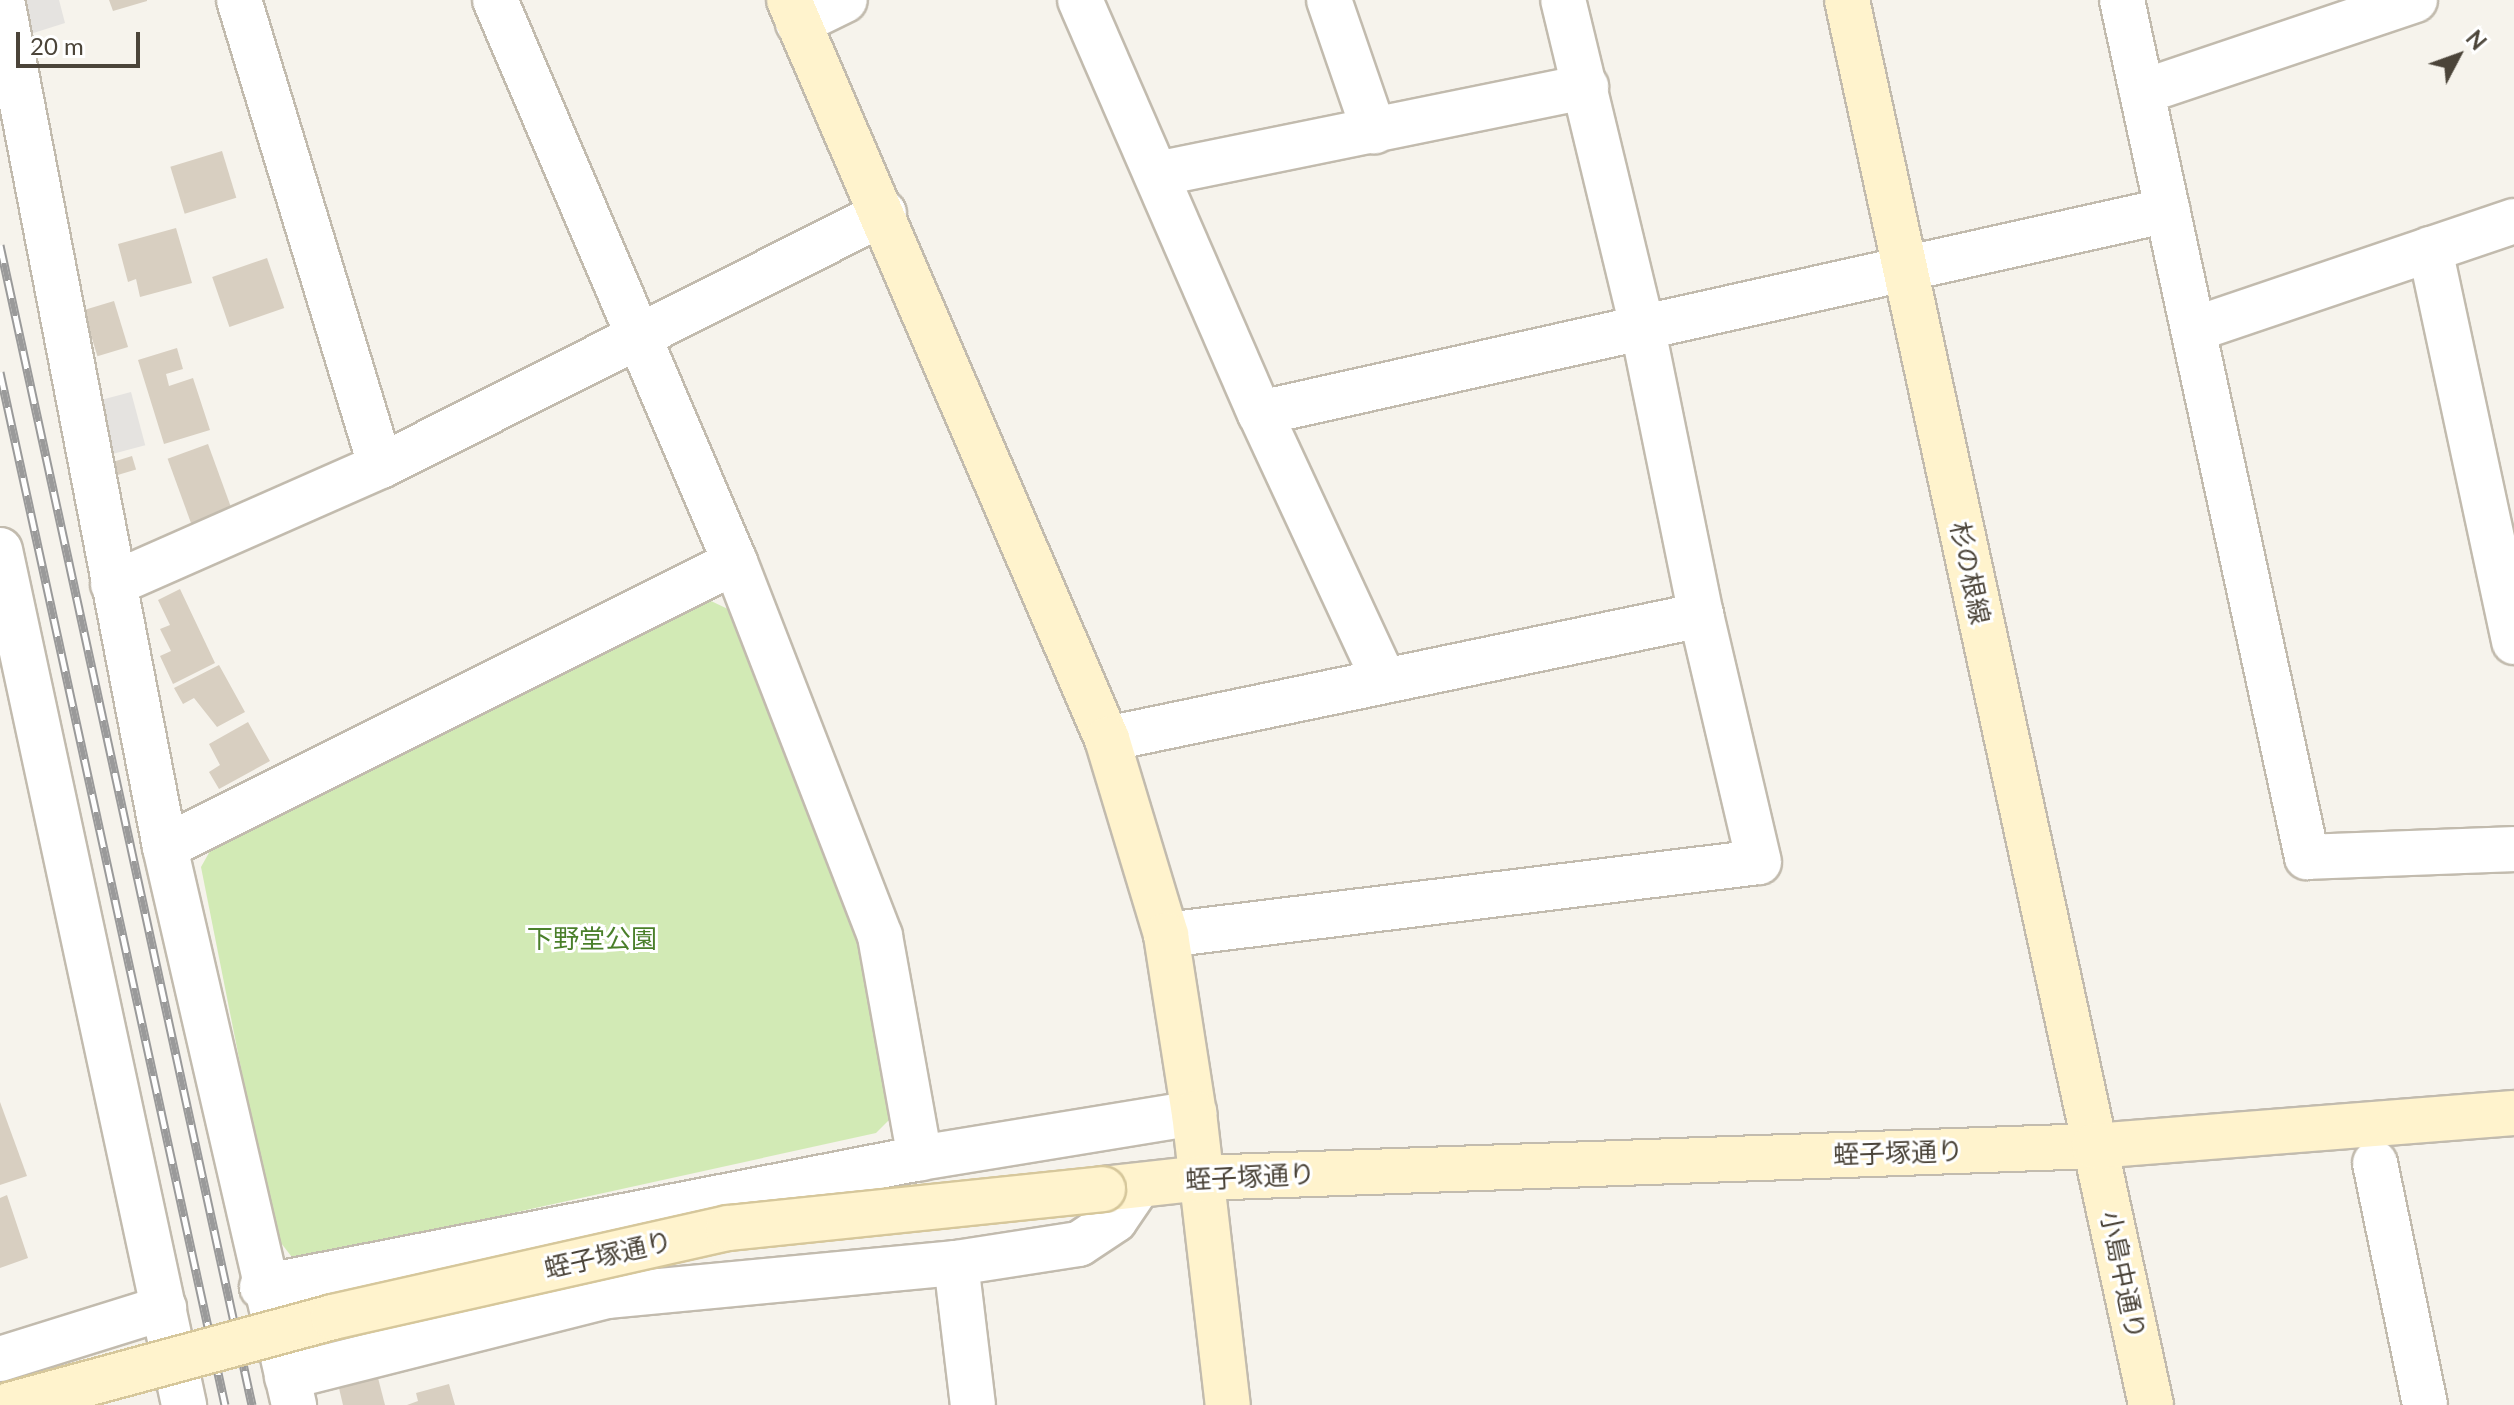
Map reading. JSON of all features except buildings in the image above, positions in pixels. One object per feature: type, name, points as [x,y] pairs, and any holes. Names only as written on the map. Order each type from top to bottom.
[{"type":"street","points":[[2,0],[165,847],[262,1287],[290,1391],[607,1296],[956,1263],[1079,1244],[1115,1220],[1121,1187]]},
{"type":"street","points":[[239,0],[381,466]]},
{"type":"street","points":[[495,0],[735,562],[880,936],[920,1158]]},
{"type":"street","points":[[845,0],[794,11],[884,213],[1107,739],[1166,935],[1194,1113],[1228,1405]]},
{"type":"street","points":[[1080,0],[1260,413],[1383,678]]},
{"type":"street","points":[[1329,0],[1374,131]]},
{"type":"street","points":[[1166,935],[1759,862],[1701,615],[1642,326],[1563,0]]},
{"type":"street","name":"杉の根線","points":[[1847,0],[2094,1146]]},
{"type":"street","points":[[2122,0],[2307,857],[2514,849]]},
{"type":"street","points":[[2142,92],[2402,2]]},
{"type":"street","points":[[1157,174],[1586,87]]},
{"type":"street","points":[[1260,413],[2168,210]]},
{"type":"street","points":[[113,584],[381,466],[639,340],[884,213]]},
{"type":"street","points":[[2195,329],[2514,221]]},
{"type":"street","points":[[2430,249],[2514,642]]},
{"type":"street","points":[[0,550],[184,1405]]},
{"type":"street","points":[[165,847],[735,562]]},
{"type":"street","points":[[1107,739],[1383,678],[1701,615]]},
{"type":"street","points":[[262,1287],[920,1158],[1194,1113]]},
{"type":"street","name":"蛭子塚通り","points":[[9,1405],[333,1317],[728,1228],[1201,1178],[2094,1146],[2514,1113]]},
{"type":"street","name":"小島中通り","points":[[2094,1146],[2151,1405]]},
{"type":"street","points":[[2375,1163],[2425,1405]]},
{"type":"street","points":[[956,1263],[973,1405]]},
{"type":"street","points":[[0,1359],[164,1308]]},
{"type":"green space","name":"下野堂公園","points":[[711,601],[730,610],[868,938],[891,1118],[876,1133],[295,1261],[274,1234],[201,867],[214,844]]},
{"type":"shaded area","points":[[17,0],[59,0],[65,23],[24,36]]},
{"type":"shaded area","points":[[131,392],[145,445],[110,454],[96,401]]},
{"type":"railway","points":[[0,245],[252,1405]]},
{"type":"railway","points":[[0,372],[225,1405]]}]
